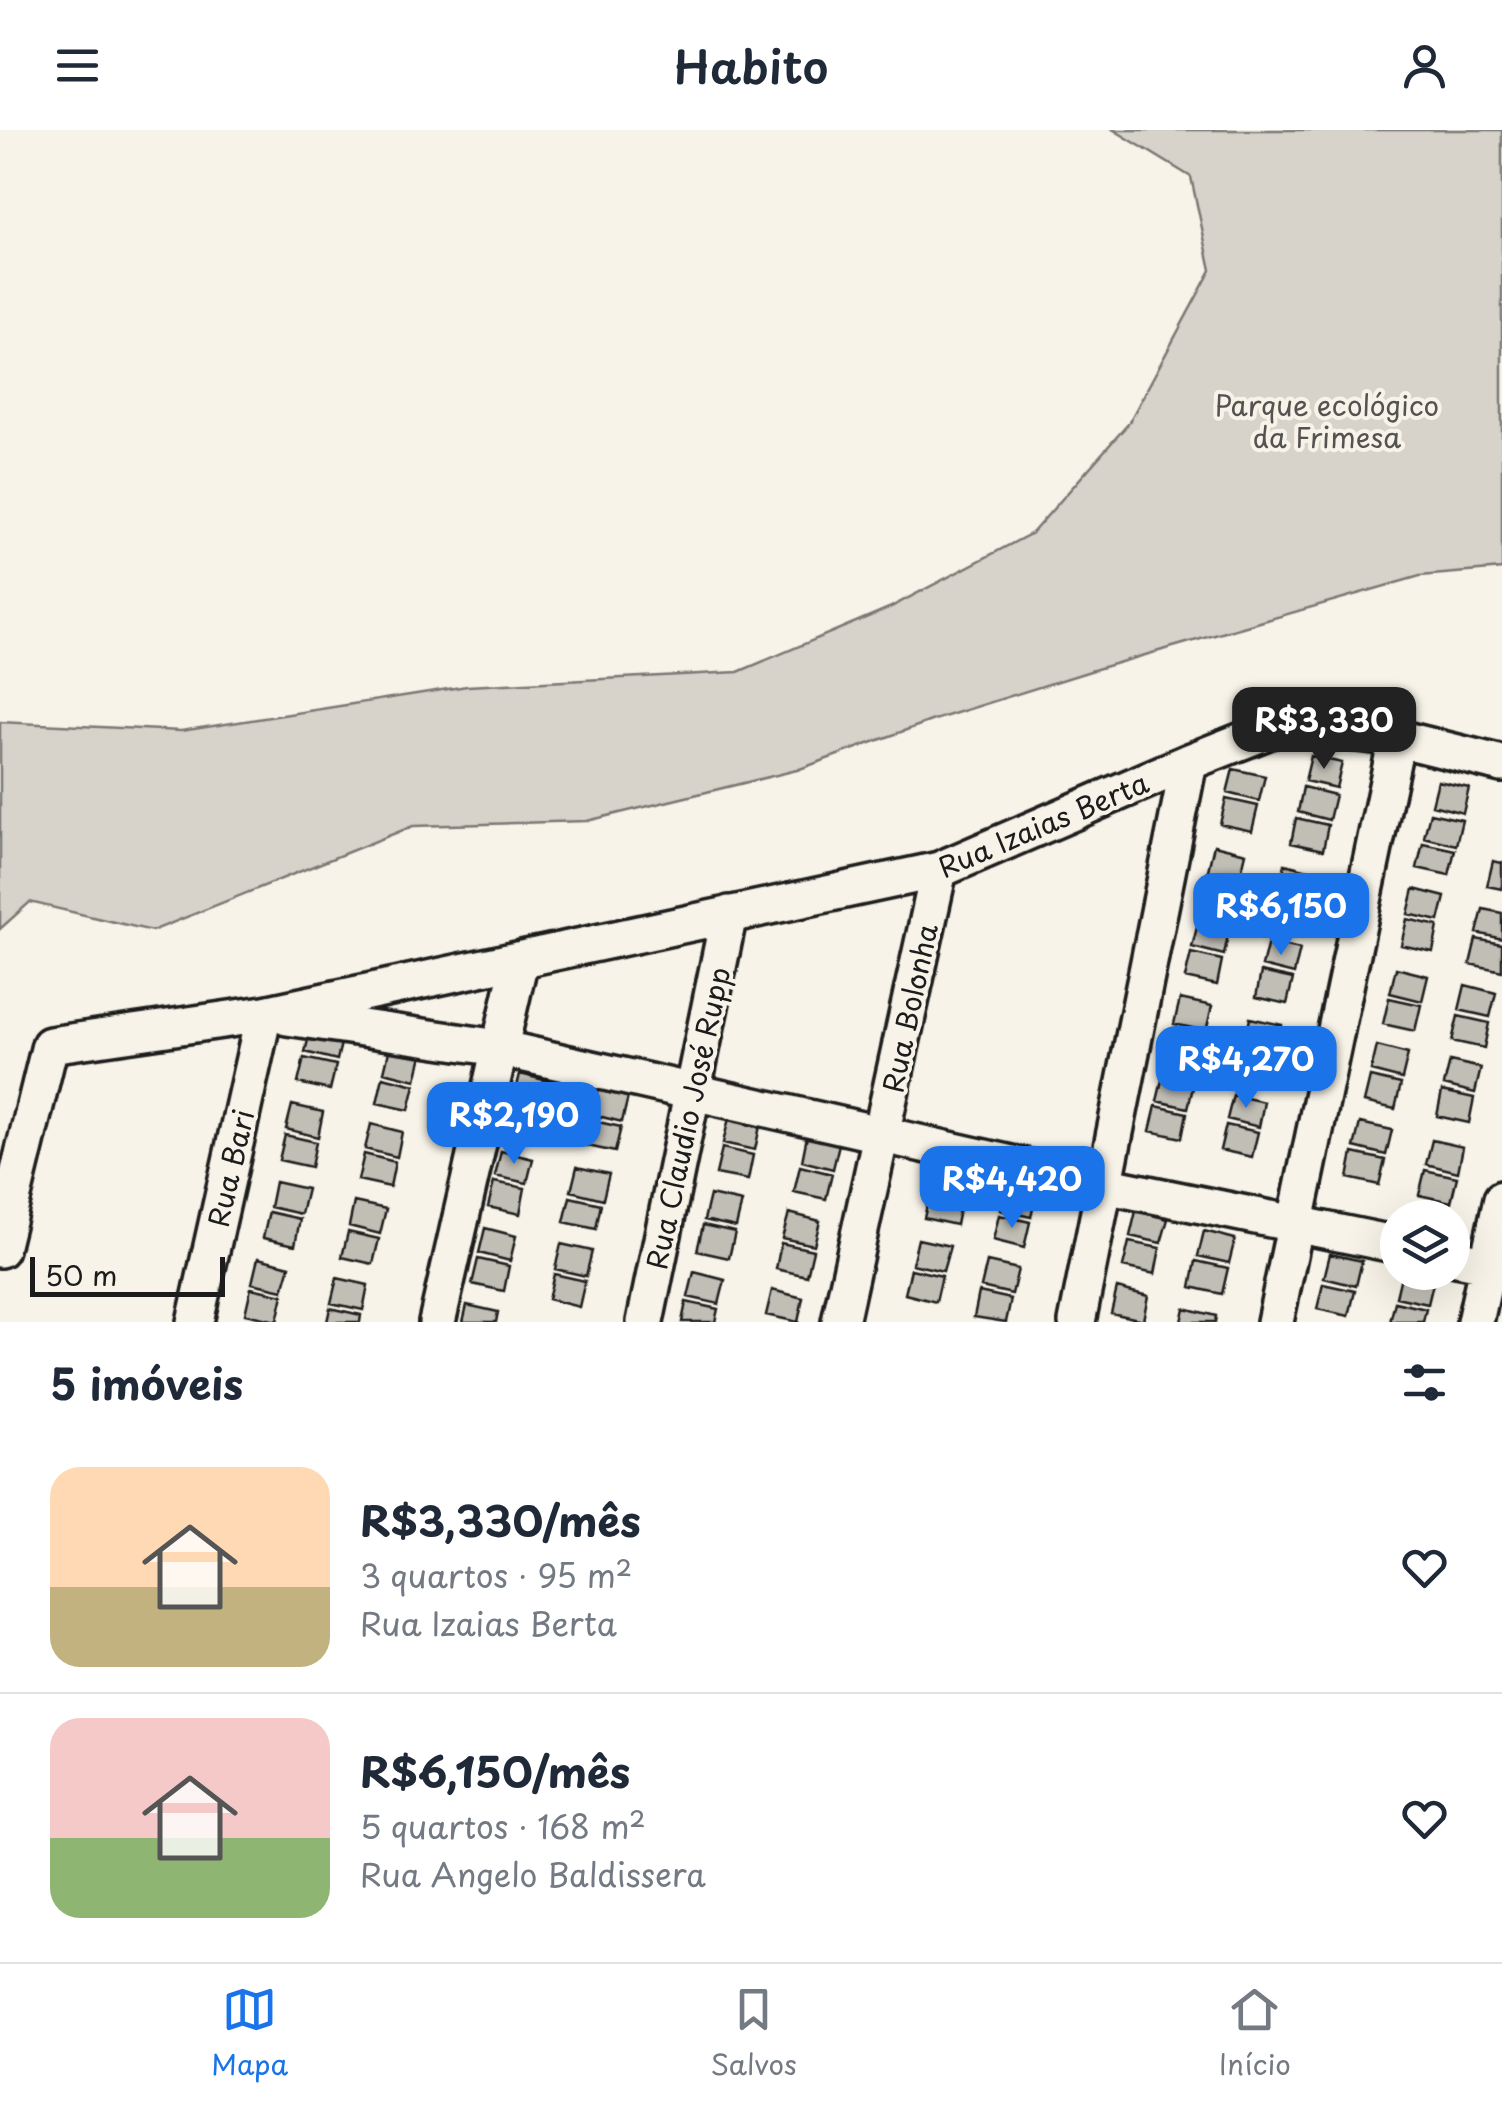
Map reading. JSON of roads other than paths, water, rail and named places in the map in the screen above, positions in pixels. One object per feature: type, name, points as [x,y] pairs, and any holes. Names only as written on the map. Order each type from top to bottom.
[{"type":"street","name":"Rua Izaias Berta","points":[[264,1014],[939,870],[1286,724],[1397,738],[1502,764]]},
{"type":"street","points":[[1274,1322],[1397,738]]},
{"type":"street","points":[[1077,1322],[1188,762]]},
{"type":"street","name":"Rua Bolonha","points":[[840,1322],[939,870]]},
{"type":"street","name":"Rua Claudio José Rupp","points":[[644,1322],[729,914]]},
{"type":"street","points":[[437,1322],[520,960]]},
{"type":"street","points":[[0,1249],[50,1046],[264,1014],[499,1048],[1104,1185],[1380,1241]]},
{"type":"street","name":"Rua Bari","points":[[195,1322],[264,1014]]},
{"type":"street","points":[[1475,1322],[1495,1266],[1502,1199]]},
{"type":"street","points":[[1470,1261],[1495,1266]]},
{"type":"park label","name":"Parque ecológico da Frimesa","points":[[1327,420]]}]
